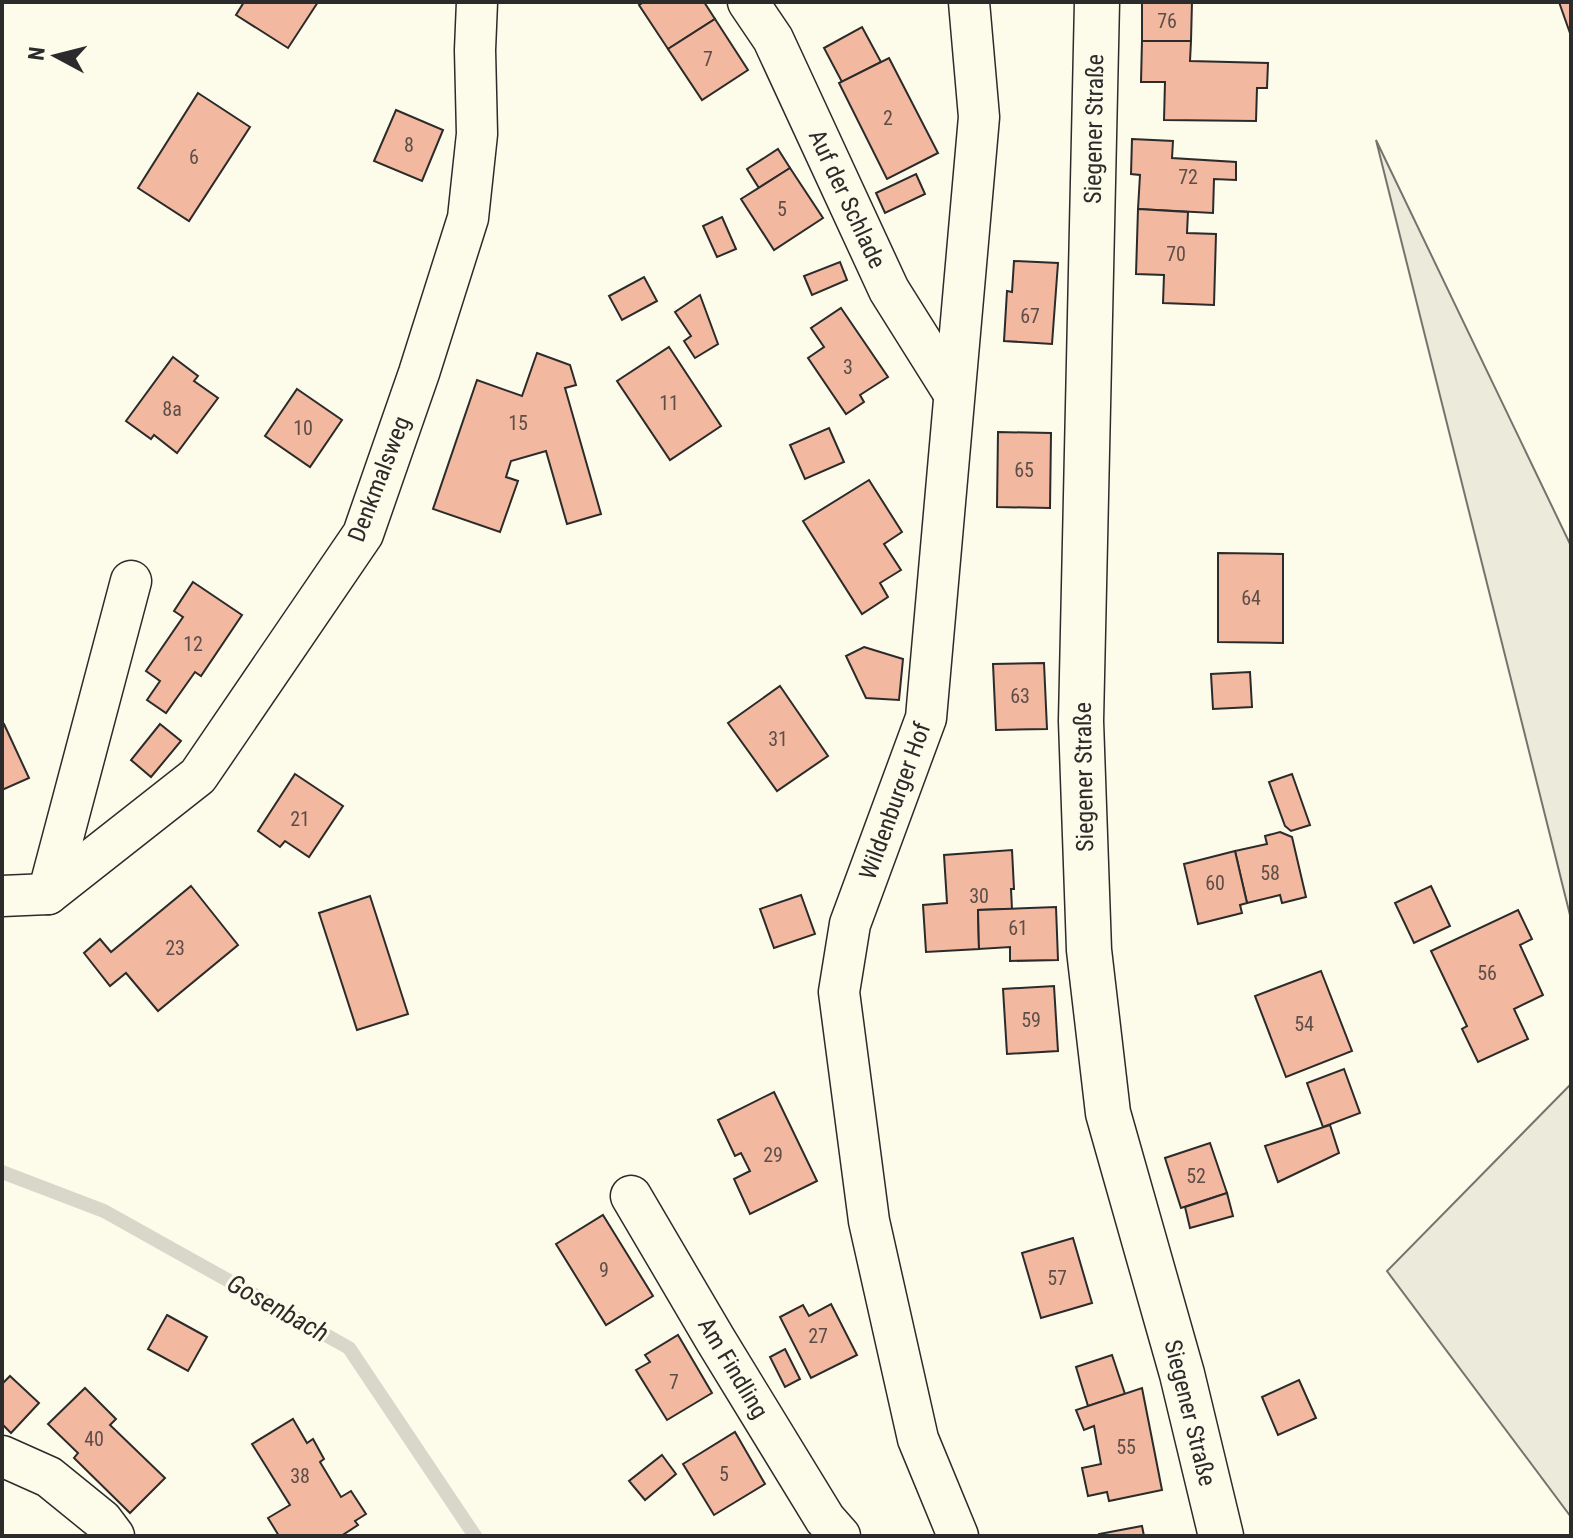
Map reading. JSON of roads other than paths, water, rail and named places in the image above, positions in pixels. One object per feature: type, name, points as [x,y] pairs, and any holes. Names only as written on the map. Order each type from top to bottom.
[{"type":"main road","name":"Siegener Straße","points":[[1097,2],[1081,721],[1089,950],[1108,1113],[1182,1374],[1221,1536]]},
{"type":"street","name":"Denkmalsweg","points":[[48,894],[198,776],[363,534],[468,218],[477,134],[477,2]]},
{"type":"street","name":"Auf der Schlade","points":[[748,2],[773,39],[889,290],[953,392]]},
{"type":"street","name":"Wildenburger Hof","points":[[958,1536],[918,1439],[873,1237],[839,992],[850,924],[926,718],[979,117],[969,2]]},
{"type":"street","points":[[2,896],[48,894],[131,581]]},
{"type":"street","name":"Am Findling","points":[[631,1196],[825,1519],[840,1536]]},
{"type":"street","points":[[2,1456],[49,1477],[102,1520],[114,1536]]},
{"type":"waterway","name":"Gosenbach","points":[[2,1172],[104,1211],[349,1348],[475,1536]]}]
